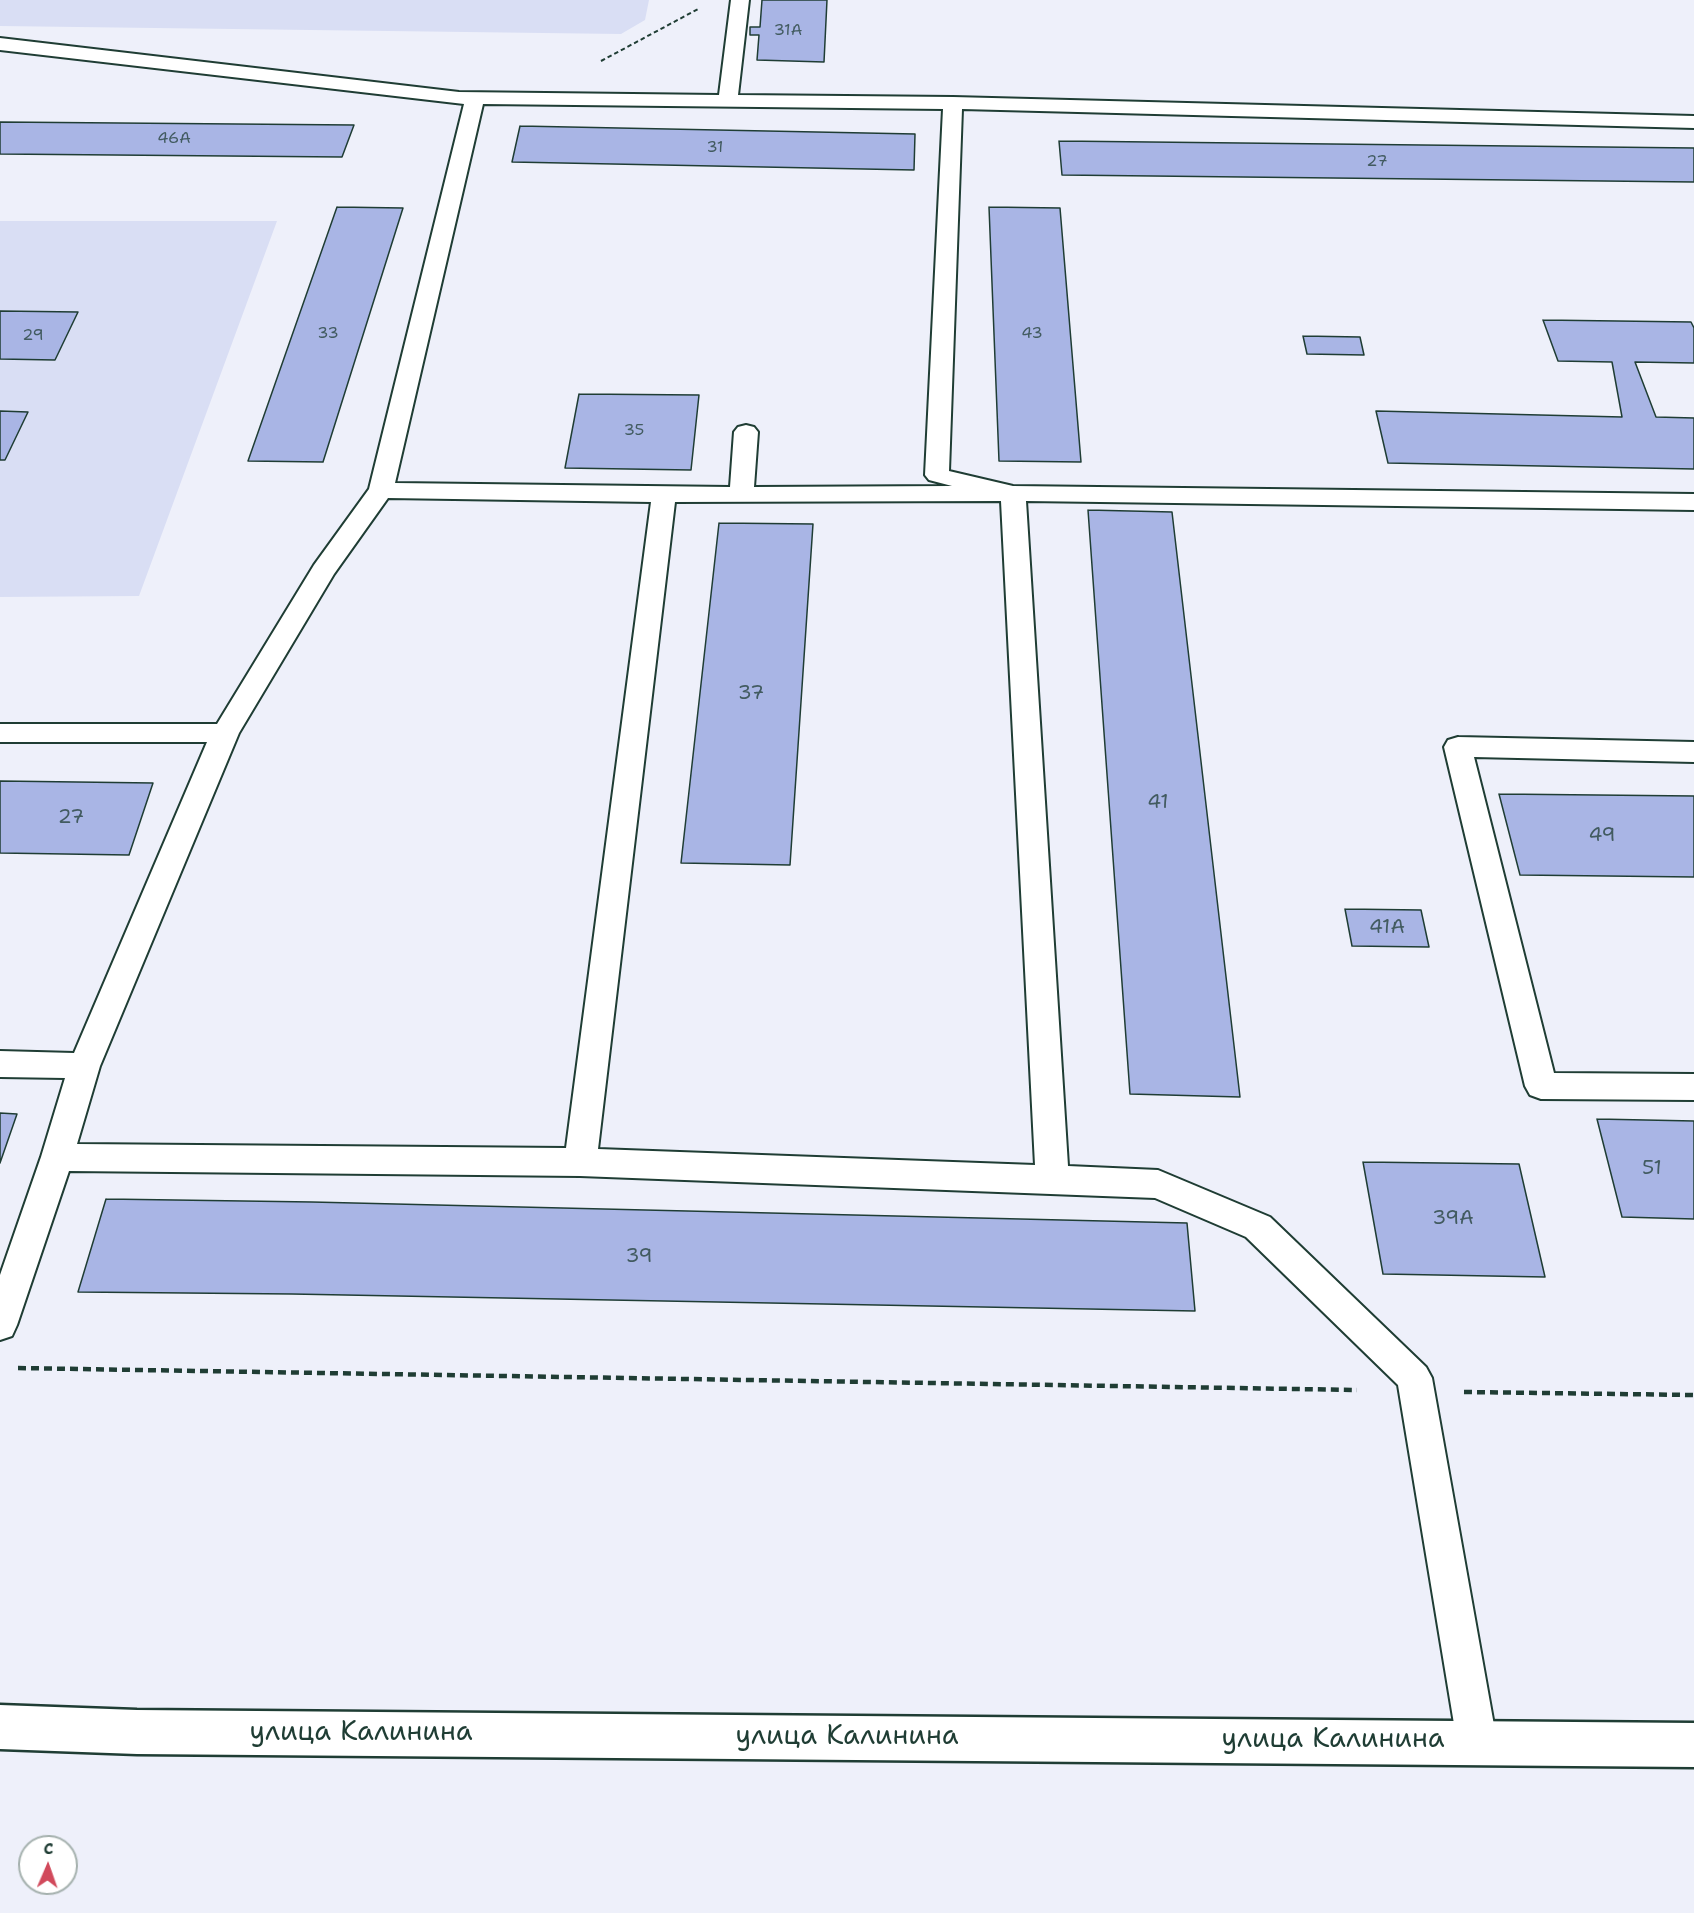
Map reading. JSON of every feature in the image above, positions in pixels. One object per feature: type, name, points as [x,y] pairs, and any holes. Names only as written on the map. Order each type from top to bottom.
[{"type":"street","name":"улица Калинина","points":[[0,1727],[138,1732],[1694,1744]]},
{"type":"lane","points":[[728,101],[740,0]]},
{"type":"lane","points":[[0,44],[475,98],[953,103],[1694,122]]},
{"type":"lane","points":[[0,1325],[57,1157],[84,1066],[225,734],[323,571],[381,490],[475,98]]},
{"type":"lane","points":[[953,103],[937,475],[1013,493]]},
{"type":"lane","points":[[741,495],[746,432]]},
{"type":"lane","points":[[381,490],[664,495],[1013,493],[1694,502]]},
{"type":"lane","points":[[1013,493],[1052,1179]]},
{"type":"lane","points":[[580,1162],[664,495]]},
{"type":"lane","points":[[0,733],[225,734]]},
{"type":"lane","points":[[1694,752],[1458,747],[1541,1086],[1694,1087]]},
{"type":"lane","points":[[0,1064],[84,1066]]},
{"type":"lane","points":[[57,1157],[580,1162],[1158,1184],[1258,1227],[1413,1378],[1478,1742]]},
{"type":"path","points":[[532,99],[705,6]]},
{"type":"path","points":[[12,1368],[1694,1395]]},
{"type":"shaded area","points":[[0,0],[649,0],[645,20],[621,34],[0,26]]},
{"type":"shaded area","points":[[0,221],[277,221],[139,596],[0,597]]},
{"type":"building","points":[[762,0],[827,0],[824,62],[757,60],[759,35],[750,35],[750,27],[760,27]]},
{"type":"building","points":[[0,122],[354,125],[342,157],[0,154]]},
{"type":"building","points":[[520,126],[915,134],[914,170],[512,162]]},
{"type":"building","points":[[1059,141],[1694,148],[1694,182],[1062,175]]},
{"type":"building","points":[[337,207],[403,208],[323,462],[248,461]]},
{"type":"building","points":[[989,207],[1060,208],[1081,462],[999,461]]},
{"type":"building","points":[[0,311],[78,312],[55,360],[0,359]]},
{"type":"building","points":[[1543,320],[1691,322],[1694,328],[1694,363],[1635,362],[1656,417],[1694,418],[1694,469],[1388,463],[1376,411],[1622,417],[1612,362],[1558,361]]},
{"type":"building","points":[[1303,336],[1360,337],[1364,355],[1307,354]]},
{"type":"building","points":[[579,394],[699,395],[691,470],[565,468]]},
{"type":"building","points":[[0,411],[28,412],[5,460],[0,460]]},
{"type":"building","points":[[1088,510],[1172,512],[1240,1097],[1130,1094]]},
{"type":"building","points":[[719,523],[813,524],[790,865],[681,863]]},
{"type":"building","points":[[0,781],[153,783],[129,855],[0,853]]},
{"type":"building","points":[[1499,794],[1694,796],[1694,877],[1520,875]]},
{"type":"building","points":[[1345,909],[1421,910],[1429,947],[1352,946]]},
{"type":"building","points":[[0,1113],[17,1114],[0,1163]]},
{"type":"building","points":[[1597,1119],[1694,1121],[1694,1219],[1622,1217]]},
{"type":"building","points":[[1363,1162],[1519,1164],[1545,1277],[1383,1274]]},
{"type":"building","points":[[106,1199],[1187,1223],[1195,1311],[78,1292]]}]
